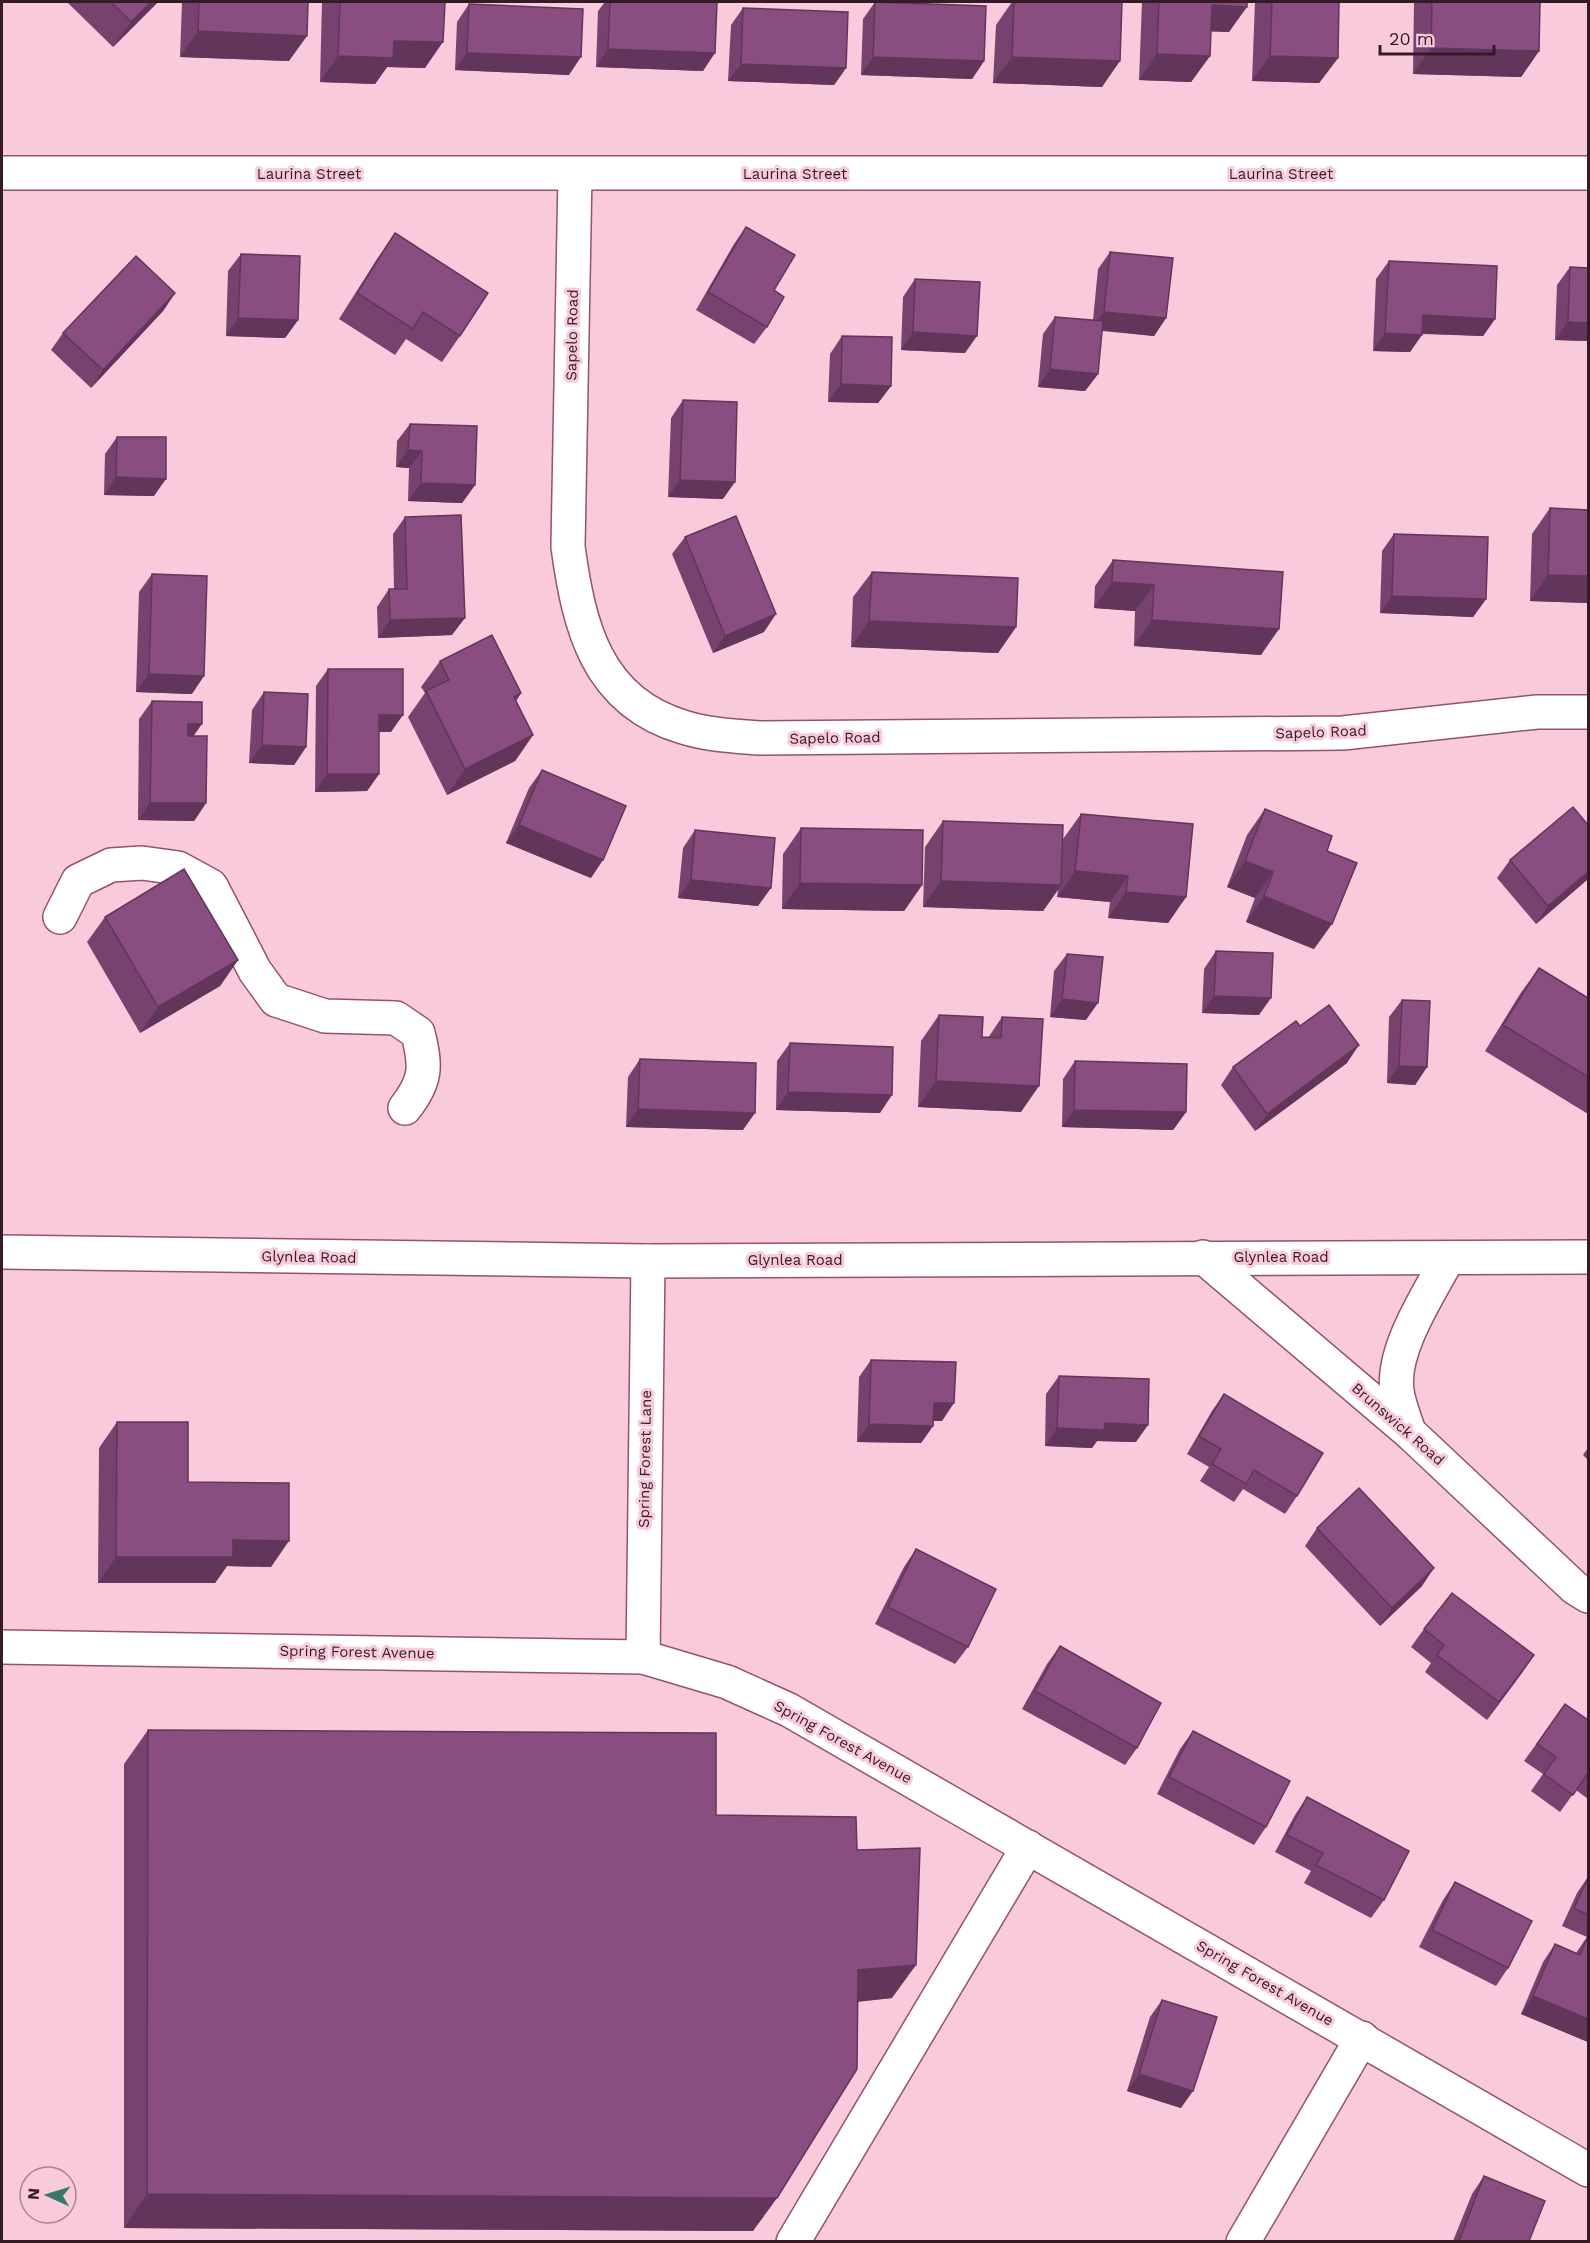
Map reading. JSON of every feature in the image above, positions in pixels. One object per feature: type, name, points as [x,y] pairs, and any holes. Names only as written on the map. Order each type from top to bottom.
[{"type":"street","name":"Laurina Street","points":[[2,173],[1588,173]]},
{"type":"street","name":"Sapelo Road","points":[[575,174],[568,547],[585,634],[599,662],[620,690],[653,716],[684,728],[760,738],[1343,733],[1537,712],[1588,712]]},
{"type":"street","points":[[60,917],[78,881],[111,865],[142,862],[178,868],[211,886],[255,971],[276,1000],[326,1016],[396,1018],[418,1033],[424,1060],[423,1070],[419,1089],[405,1108]]},
{"type":"street","name":"Glynlea Road","points":[[2,1252],[648,1261],[1588,1257]]},
{"type":"street","name":"Brunswick Road","points":[[1203,1257],[1408,1432],[1575,1587],[1588,1596]]},
{"type":"street","points":[[1408,1432],[1397,1390],[1400,1357],[1448,1258]]},
{"type":"street","name":"Spring Forest Lane","points":[[643,1657],[648,1261]]},
{"type":"street","name":"Spring Forest Avenue","points":[[2,1647],[643,1657],[727,1682],[789,1710],[1588,2170]]},
{"type":"street","points":[[793,2241],[1028,1846]]},
{"type":"street","points":[[1243,2241],[1362,2038]]},
{"type":"building","points":[[111,2],[151,2],[131,22]]},
{"type":"building","points":[[199,2],[308,2],[307,36],[198,31]]},
{"type":"building","points":[[340,2],[445,2],[443,42],[394,41],[393,58],[338,56]]},
{"type":"building","points":[[610,2],[717,2],[715,53],[608,49]]},
{"type":"building","points":[[875,2],[986,6],[984,61],[873,57]]},
{"type":"building","points":[[1014,2],[1122,2],[1120,61],[1012,57]]},
{"type":"building","points":[[1159,2],[1247,2],[1247,7],[1212,5],[1210,56],[1157,54]]},
{"type":"building","points":[[1272,2],[1339,2],[1338,58],[1270,56]]},
{"type":"building","points":[[1432,2],[1540,2],[1539,51],[1431,48]]},
{"type":"building","points":[[469,4],[583,9],[581,57],[467,53]]},
{"type":"building","points":[[743,8],[848,12],[846,68],[741,64]]},
{"type":"building","points":[[746,227],[795,255],[774,290],[784,297],[767,327],[708,292]]},
{"type":"building","points":[[395,233],[488,293],[460,336],[423,312],[413,329],[357,293]]},
{"type":"building","points":[[1110,252],[1173,258],[1166,318],[1104,312]]},
{"type":"building","points":[[241,254],[300,256],[298,320],[238,318]]},
{"type":"building","points":[[136,256],[175,293],[103,370],[63,333]]},
{"type":"building","points":[[1389,261],[1497,266],[1495,319],[1423,315],[1422,335],[1385,333]]},
{"type":"building","points":[[1570,267],[1588,268],[1588,323],[1568,322]]},
{"type":"building","points":[[915,279],[980,282],[977,336],[913,332]]},
{"type":"building","points":[[1055,317],[1103,321],[1098,374],[1050,369]]},
{"type":"building","points":[[842,336],[892,337],[891,386],[841,384]]},
{"type":"building","points":[[683,400],[737,402],[735,482],[680,480]]},
{"type":"building","points":[[410,424],[477,426],[475,485],[421,483],[422,451],[408,450]]},
{"type":"building","points":[[117,437],[166,437],[166,479],[116,477]]},
{"type":"building","points":[[1550,508],[1588,510],[1588,576],[1548,575]]},
{"type":"building","points":[[461,515],[465,618],[390,620],[389,589],[407,589],[405,517]]},
{"type":"building","points":[[736,516],[776,614],[725,636],[685,537]]},
{"type":"building","points":[[1394,534],[1488,537],[1486,599],[1392,596]]},
{"type":"building","points":[[1113,560],[1283,572],[1279,629],[1152,620],[1154,585],[1112,582]]},
{"type":"building","points":[[872,572],[1018,578],[1016,627],[869,621]]},
{"type":"building","points":[[152,574],[207,576],[204,676],[149,674]]},
{"type":"building","points":[[492,635],[521,693],[514,697],[533,735],[465,769],[426,691],[449,680],[440,661]]},
{"type":"building","points":[[328,669],[403,669],[403,715],[379,715],[379,774],[327,774]]},
{"type":"building","points":[[264,692],[308,694],[306,747],[262,745]]},
{"type":"building","points":[[152,701],[202,702],[202,724],[188,724],[188,736],[207,736],[206,803],[150,803]]},
{"type":"building","points":[[542,770],[626,806],[603,860],[519,825]]},
{"type":"building","points":[[1573,807],[1588,825],[1588,872],[1548,906],[1510,860]]},
{"type":"building","points":[[1265,809],[1332,836],[1327,851],[1357,863],[1332,924],[1264,896],[1273,872],[1245,861]]},
{"type":"building","points":[[1081,814],[1193,824],[1186,897],[1126,892],[1128,876],[1075,871]]},
{"type":"building","points":[[943,821],[1063,825],[1061,885],[941,881]]},
{"type":"building","points":[[801,828],[923,830],[922,885],[800,883]]},
{"type":"building","points":[[695,830],[775,838],[771,888],[691,880]]},
{"type":"building","points":[[184,869],[238,960],[158,1007],[105,917]]},
{"type":"building","points":[[1216,951],[1273,953],[1271,998],[1214,996]]},
{"type":"building","points":[[1067,954],[1103,957],[1098,1003],[1062,999]]},
{"type":"building","points":[[1539,968],[1588,998],[1588,1077],[1503,1025]]},
{"type":"building","points":[[1402,1000],[1430,1001],[1427,1067],[1399,1066]]},
{"type":"building","points":[[1329,1005],[1359,1045],[1267,1114],[1233,1067],[1296,1021],[1300,1026]]},
{"type":"building","points":[[939,1015],[983,1017],[982,1037],[1001,1038],[1002,1017],[1043,1019],[1039,1086],[936,1081]]},
{"type":"building","points":[[790,1043],[893,1047],[892,1095],[788,1092]]},
{"type":"building","points":[[640,1059],[756,1063],[755,1113],[638,1109]]},
{"type":"building","points":[[1075,1061],[1187,1064],[1186,1112],[1074,1110]]},
{"type":"building","points":[[871,1360],[956,1362],[954,1403],[934,1403],[933,1426],[869,1424]]},
{"type":"building","points":[[1059,1376],[1149,1379],[1148,1425],[1105,1423],[1104,1430],[1057,1428]]},
{"type":"building","points":[[1224,1394],[1323,1453],[1297,1496],[1254,1470],[1246,1484],[1212,1464],[1221,1449],[1199,1436]]},
{"type":"building","points":[[117,1422],[188,1422],[188,1482],[289,1483],[289,1541],[233,1540],[233,1557],[116,1557]]},
{"type":"building","points":[[1359,1488],[1434,1568],[1392,1608],[1317,1528]]},
{"type":"building","points":[[916,1549],[996,1589],[968,1647],[888,1607]]},
{"type":"building","points":[[1452,1593],[1534,1655],[1499,1702],[1437,1655],[1444,1645],[1424,1629]]},
{"type":"building","points":[[1060,1646],[1161,1703],[1137,1748],[1035,1691]]},
{"type":"building","points":[[1565,1704],[1588,1720],[1588,1773],[1573,1795],[1544,1774],[1556,1757],[1537,1744]]},
{"type":"building","points":[[148,1730],[716,1733],[716,1815],[856,1817],[857,1850],[920,1848],[916,1965],[858,1970],[857,2069],[777,2198],[147,2194]]},
{"type":"building","points":[[1193,1731],[1290,1781],[1266,1827],[1169,1777]]},
{"type":"building","points":[[1307,1797],[1409,1851],[1384,1900],[1316,1865],[1323,1853],[1287,1835]]},
{"type":"building","points":[[1588,1878],[1588,1915],[1574,1908]]},
{"type":"building","points":[[1455,1882],[1532,1921],[1508,1968],[1432,1930]]},
{"type":"building","points":[[1588,1936],[1588,2019],[1533,1996],[1555,1944],[1580,1955]]},
{"type":"building","points":[[1162,2000],[1217,2017],[1193,2091],[1139,2074]]},
{"type":"building","points":[[1484,2176],[1545,2201],[1529,2241],[1459,2241]]}]
